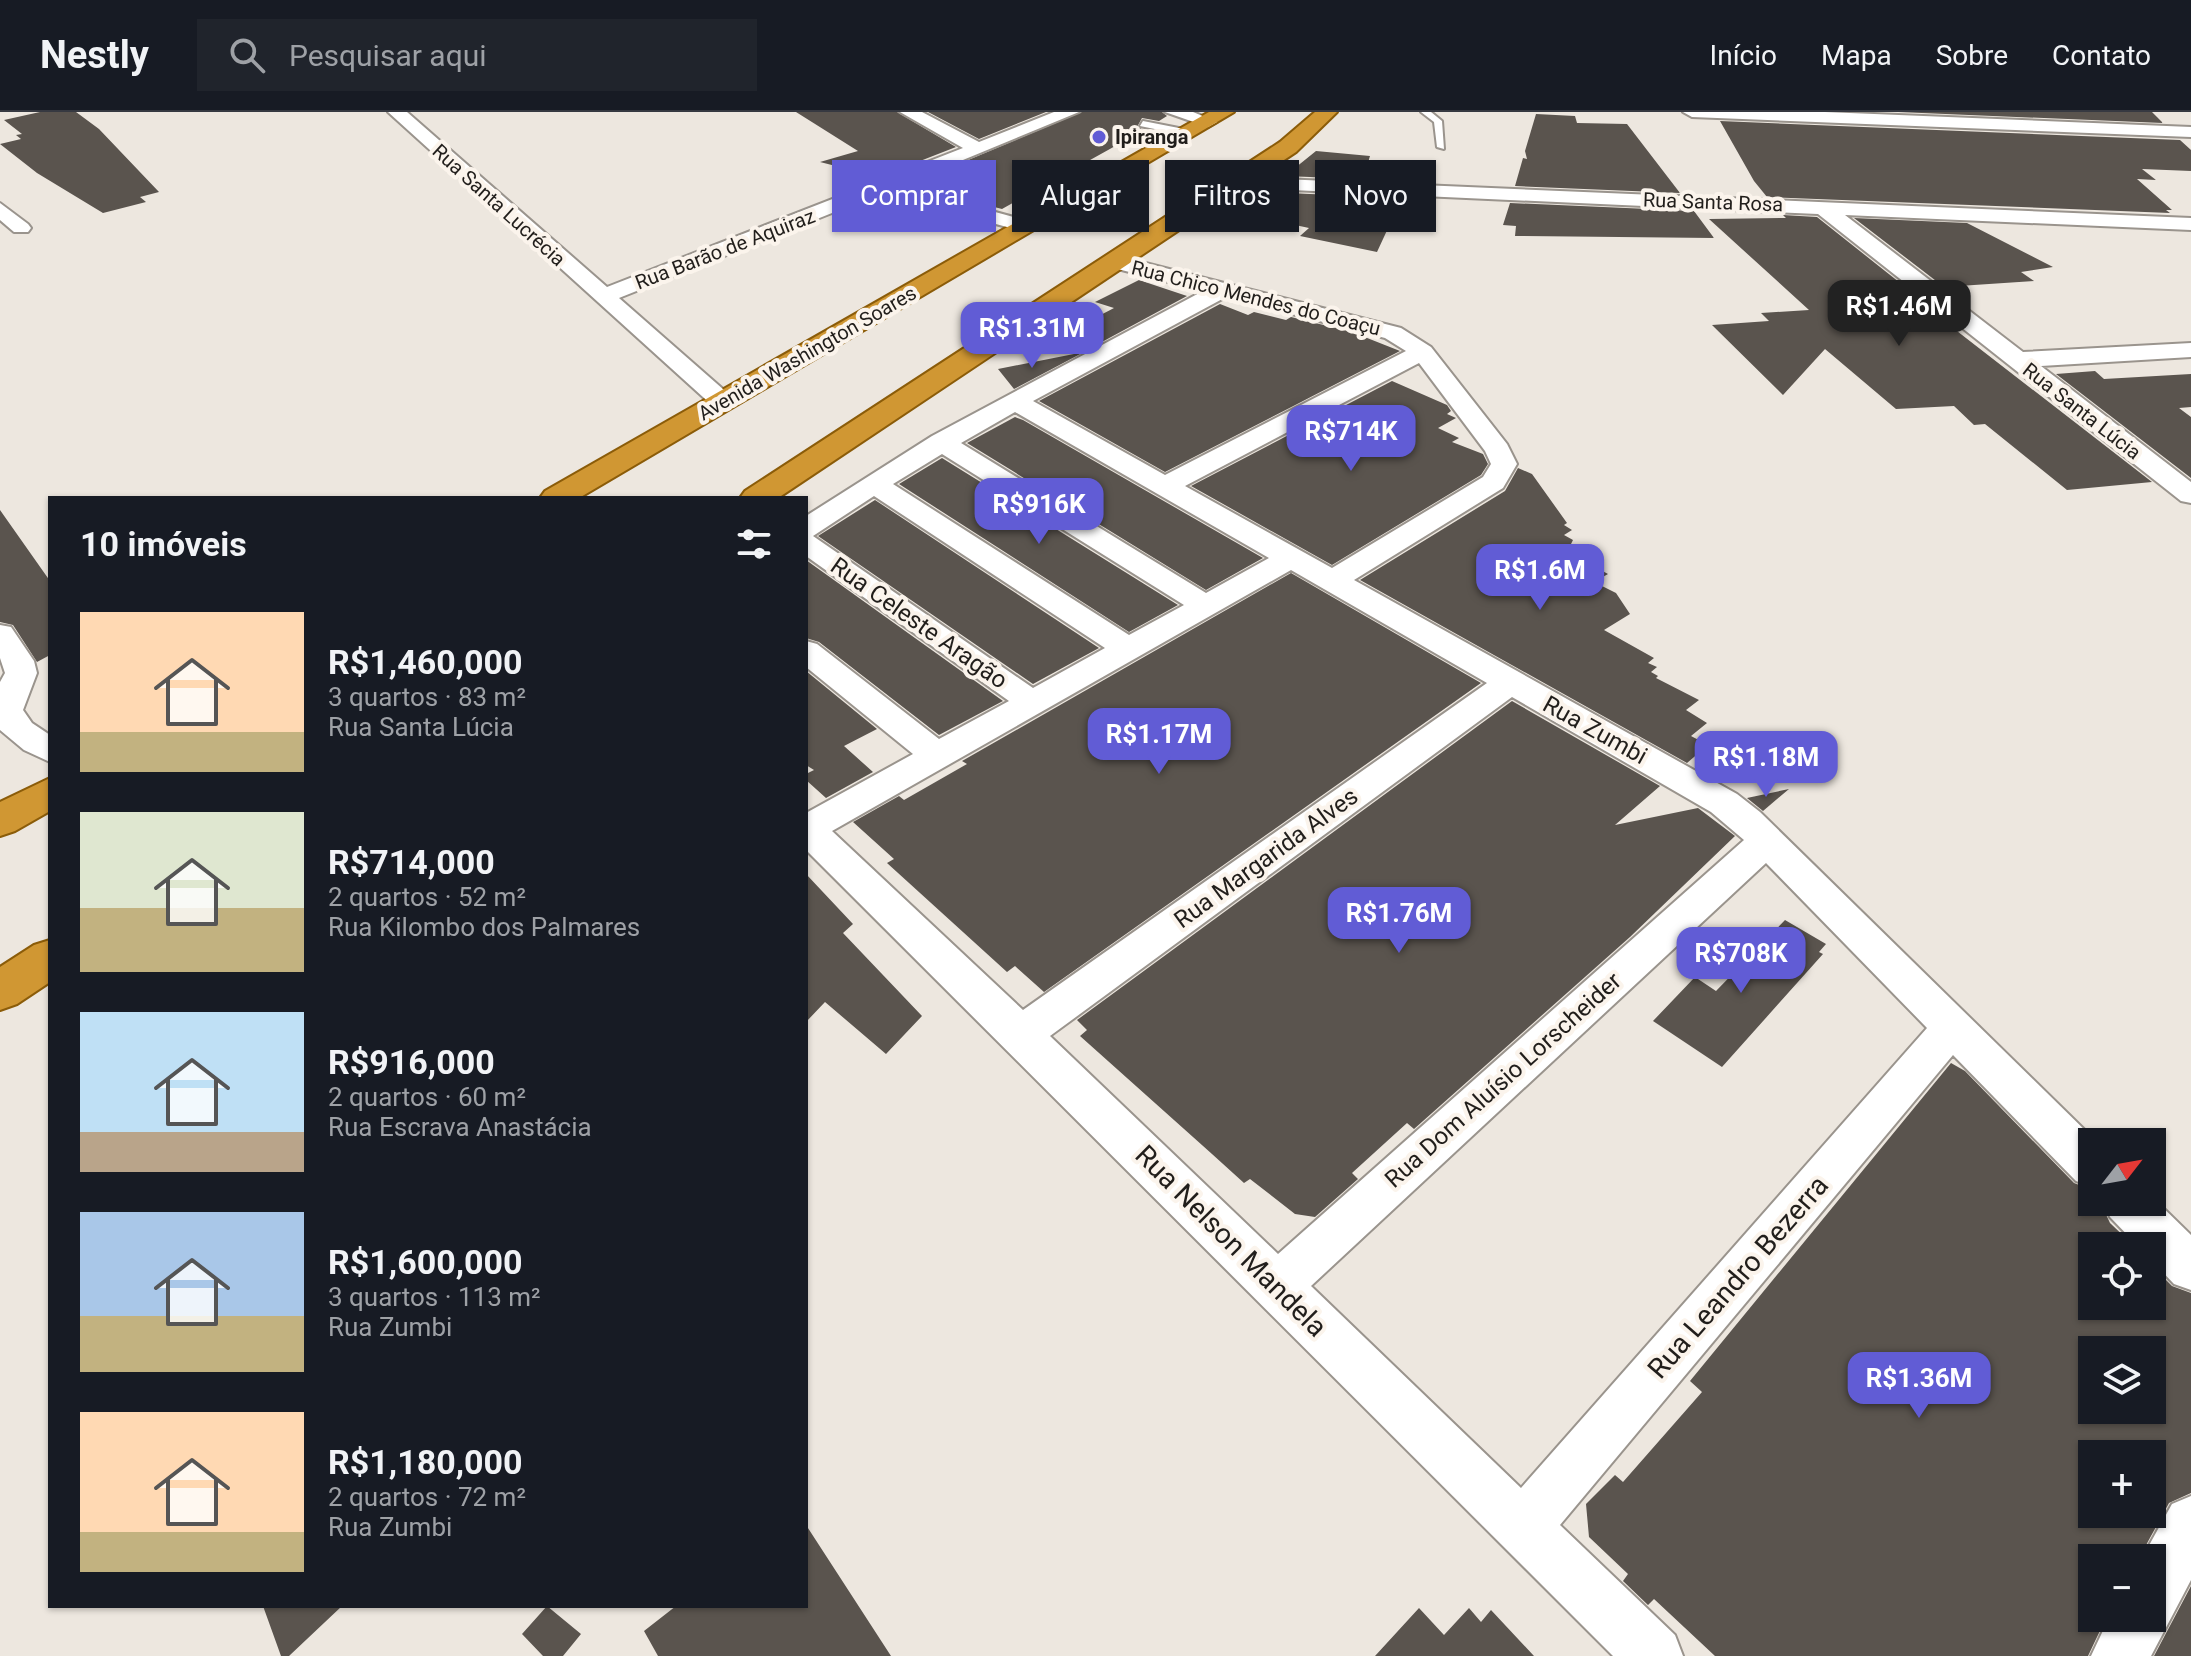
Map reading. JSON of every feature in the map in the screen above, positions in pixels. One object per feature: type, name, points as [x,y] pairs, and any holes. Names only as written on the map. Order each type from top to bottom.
[{"type":"highway","points":[[1269,160],[1288,147],[1317,115]]},
{"type":"highway","name":"Avenida Washington Soares","points":[[1133,160],[1199,120]]},
{"type":"highway","points":[[759,496],[1165,230]]},
{"type":"highway","name":"Avenida Washington Soares","points":[[559,496],[1015,232]]},
{"type":"highway","points":[[0,821],[48,793]]},
{"type":"highway","points":[[0,991],[48,959]]},
{"type":"street","name":"Rua Santa Lucrécia","points":[[397,112],[723,402]]},
{"type":"street","points":[[909,112],[979,149]]},
{"type":"street","name":"Rua Barão de Aquiraz","points":[[952,160],[1070,112]]},
{"type":"street","points":[[1692,112],[1984,118],[2191,132]]},
{"type":"street","points":[[2102,112],[2122,129]]},
{"type":"street","name":"Rua Santa Rosa","points":[[1299,186],[2191,224]]},
{"type":"street","name":"Rua Santa Lúcia","points":[[1822,207],[2191,495]]},
{"type":"street","name":"Rua Barão de Aquiraz","points":[[602,297],[832,208]]},
{"type":"street","points":[[0,209],[21,228]]},
{"type":"street","name":"Rua Chico Mendes do Coaçu","points":[[1118,262],[1380,329],[1423,352],[1498,450],[1504,464],[1493,482],[1332,581]]},
{"type":"street","points":[[808,528],[872,483],[941,442],[1221,290]]},
{"type":"street","points":[[2016,360],[2191,350]]},
{"type":"street","points":[[1164,486],[1423,352]]},
{"type":"street","name":"Rua Zumbi","points":[[1016,402],[1703,790],[1747,821],[2078,1153]]},
{"type":"street","points":[[941,442],[1205,605]]},
{"type":"street","points":[[872,483],[1128,649]]},
{"type":"street","name":"Rua Celeste Aragão","points":[[808,544],[1033,703]]},
{"type":"street","points":[[808,828],[1291,558]]},
{"type":"street","points":[[0,634],[18,661],[21,673],[7,700],[5,711],[12,723],[48,750]]},
{"type":"street","points":[[808,653],[939,757]]},
{"type":"street","name":"Rua Margarida Alves","points":[[1021,1034],[1511,682]]},
{"type":"street","name":"Rua Nelson Mandela","points":[[808,831],[1021,1034],[1654,1656]]},
{"type":"street","name":"Rua Dom Aluísio Lorscheider","points":[[1277,1286],[1765,842]]},
{"type":"street","name":"Rua Leandro Bezerra","points":[[1522,1528],[1954,1025]]},
{"type":"street","points":[[2140,1216],[2191,1268]]},
{"type":"street","points":[[2166,1570],[2191,1523]]},
{"type":"street","points":[[2120,1656],[2133,1632]]},
{"type":"lane","points":[[1425,112],[1438,121],[1441,147]]},
{"type":"lane","points":[[1143,124],[1199,120]]},
{"type":"building","points":[[40,112],[76,112],[99,129],[159,192],[140,197],[146,202],[103,213],[37,173],[0,144],[21,139],[16,135],[22,134],[4,120]]},
{"type":"building","points":[[796,112],[897,112],[956,147],[923,160],[832,160],[832,165],[820,162],[858,151]]},
{"type":"building","points":[[928,112],[1046,112],[979,139]]},
{"type":"building","points":[[1082,112],[1162,112],[1167,116],[1159,121],[1142,118],[1137,127],[1144,130],[1090,160],[1012,160],[1012,203],[1002,209],[996,207],[996,160],[968,160]]},
{"type":"building","points":[[1898,112],[2152,112],[2163,123]]},
{"type":"building","points":[[1536,114],[1575,116],[1577,123],[1627,124],[1680,193],[1515,186],[1523,158],[1527,159],[1525,151]]},
{"type":"building","points":[[1720,121],[2180,140],[2191,150],[2191,171],[2142,169],[2156,180],[2137,179],[2172,210],[2166,210],[2170,213],[1767,197],[1754,181]]},
{"type":"building","points":[[1316,151],[1370,156],[1369,160],[1315,160],[1315,177],[1299,177],[1299,165]]},
{"type":"building","points":[[1299,193],[1315,194],[1315,232],[1386,232],[1377,252],[1300,236],[1309,228],[1299,226]]},
{"type":"building","points":[[1510,203],[1694,211],[1714,238],[1515,236],[1516,226],[1503,225]]},
{"type":"building","points":[[1783,215],[1817,217],[1909,290],[1904,290],[2152,482],[2067,490],[1985,424],[1974,425],[1954,406],[1896,409],[1825,349],[1783,395],[1712,325],[1769,321],[1761,313],[1809,310],[1709,219],[1786,218]]},
{"type":"building","points":[[1854,218],[1967,223],[2053,267],[2021,272],[2034,281],[1944,287]]},
{"type":"building","points":[[1139,280],[1187,296],[1100,343],[1070,331],[1114,308],[1095,302]]},
{"type":"building","points":[[1220,304],[1248,315],[1254,312],[1286,320],[1291,317],[1352,332],[1400,351],[1165,472],[1039,401]]},
{"type":"building","points":[[1084,352],[1014,389],[998,369]]},
{"type":"building","points":[[2095,371],[2104,379],[2191,374],[2191,407],[2179,408],[2191,417],[2191,478],[2056,374]]},
{"type":"building","points":[[1392,381],[1447,405],[1451,411],[1447,414],[1456,418],[1438,428],[1459,438],[1452,442],[1483,454],[1488,464],[1481,475],[1332,565],[1191,486]]},
{"type":"building","points":[[1015,417],[1263,558],[1206,590],[967,443]]},
{"type":"building","points":[[942,458],[1178,605],[1129,632],[899,484]]},
{"type":"building","points":[[1518,468],[1532,474],[1567,523],[1564,525],[1572,530],[1564,535],[1573,540],[1571,544],[1562,549],[1608,574],[1594,582],[1616,593],[1630,614],[1604,630],[1654,658],[1648,663],[1657,667],[1651,672],[1658,676],[1656,678],[1699,700],[1686,710],[1707,723],[1691,736],[1708,745],[1687,763],[1360,580],[1505,491]]},
{"type":"building","points":[[875,500],[1099,648],[1033,684],[818,536]]},
{"type":"building","points":[[0,510],[48,578],[48,656],[37,662],[13,625],[0,622]]},
{"type":"building","points":[[808,561],[1003,701],[939,735],[819,642],[808,639]]},
{"type":"building","points":[[1291,573],[1481,683],[1044,992],[1015,966],[1007,972],[887,863],[894,859],[853,822],[899,796],[904,800],[967,764],[962,761]]},
{"type":"building","points":[[808,673],[877,729],[844,746],[873,772],[826,798],[808,782],[808,773],[814,770],[808,766]]},
{"type":"building","points":[[1512,701],[1660,786],[1615,825],[1698,808],[1735,836],[1630,937],[1414,1129],[1407,1123],[1352,1173],[1358,1179],[1315,1217],[1295,1214],[1250,1179],[1244,1183],[1080,1036],[1087,1030],[1077,1020]]},
{"type":"building","points":[[1789,789],[1763,811],[1747,798]]},
{"type":"building","points":[[808,876],[853,924],[843,933],[922,1016],[886,1054],[825,1002],[808,1020]]},
{"type":"building","points":[[1785,920],[1826,944],[1819,952],[1823,954],[1722,1067],[1653,1021],[1695,977],[1716,991]]},
{"type":"building","points":[[1951,1063],[1965,1071],[2078,1185],[2078,1216],[2107,1216],[2119,1232],[2078,1232],[2078,1320],[2166,1320],[2166,1280],[2172,1286],[2191,1293],[2191,1493],[2169,1503],[2166,1508],[2166,1440],[2078,1440],[2078,1528],[2155,1528],[2147,1544],[2078,1544],[2078,1632],[2099,1632],[2088,1656],[1715,1656],[1654,1599],[1648,1605],[1623,1581],[1628,1574],[1589,1537],[1586,1504],[1615,1475],[1623,1482],[1702,1392],[1690,1381]]},
{"type":"building","points":[[808,1528],[891,1656],[658,1656],[644,1631],[673,1608],[808,1608]]},
{"type":"building","points":[[2191,1586],[2191,1656],[2154,1656]]},
{"type":"building","points":[[264,1608],[340,1608],[289,1656],[281,1656]]},
{"type":"building","points":[[545,1608],[549,1608],[581,1634],[563,1656],[543,1656],[522,1634]]},
{"type":"building","points":[[1419,1608],[1444,1635],[1469,1608],[1481,1622],[1491,1610],[1534,1656],[1375,1656]]},
{"type":"place","name":"Ipiranga","points":[[1099,137]]}]
